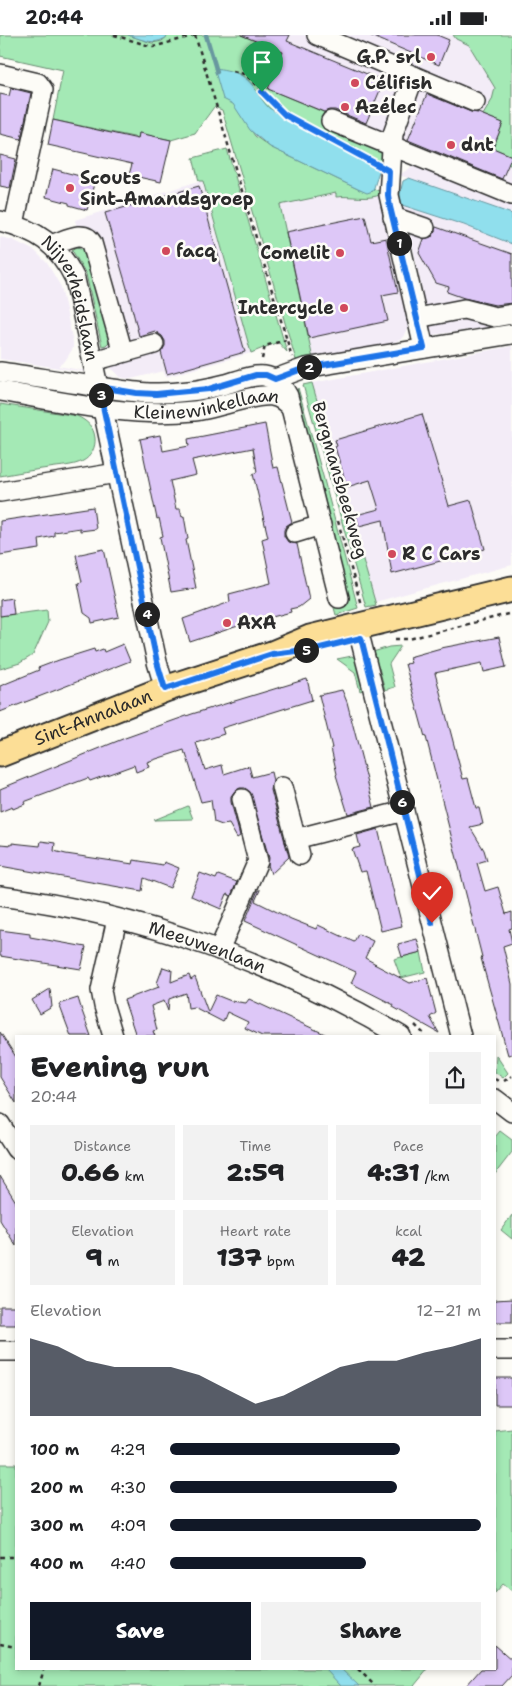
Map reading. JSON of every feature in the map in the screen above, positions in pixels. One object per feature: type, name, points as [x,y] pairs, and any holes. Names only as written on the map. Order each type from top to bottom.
[{"type":"main road","name":"Sint-Annalaan","points":[[0,754],[165,689],[272,654],[320,648],[360,625],[512,589]]},
{"type":"main road","name":"Sint-Annalaan","points":[[360,625],[512,602]]},
{"type":"street","points":[[317,35],[475,102]]},
{"type":"street","points":[[0,74],[38,83],[43,91],[7,223]]},
{"type":"street","points":[[414,76],[395,125],[391,145],[388,195],[424,348]]},
{"type":"street","points":[[327,128],[391,145],[512,195]]},
{"type":"street","points":[[393,217],[425,228]]},
{"type":"street","name":"Nijverheidslaan","points":[[7,223],[39,234],[61,254],[75,279],[157,662],[165,689]]},
{"type":"street","points":[[52,245],[81,235],[91,240],[120,342],[120,350],[115,355]]},
{"type":"street","points":[[417,318],[464,309],[495,317],[512,314]]},
{"type":"street","name":"Kleinewinkellaan","points":[[275,379],[305,368],[512,334]]},
{"type":"street","points":[[93,361],[154,344]]},
{"type":"street","name":"Kleinewinkellaan","points":[[0,372],[136,393],[156,394],[209,389],[256,375],[266,375],[275,379],[288,396],[339,598]]},
{"type":"street","name":"Kleinewinkellaan","points":[[0,391],[140,413],[194,411],[214,408],[264,395],[274,396],[283,400],[291,408]]},
{"type":"street","points":[[0,492],[117,473]]},
{"type":"street","points":[[295,533],[321,525]]},
{"type":"street","points":[[360,625],[404,811],[461,1035]]},
{"type":"street","points":[[282,787],[297,847],[404,811]]},
{"type":"street","points":[[219,950],[258,861],[242,799]]},
{"type":"street","name":"Meeuwenlaan","points":[[0,896],[117,919],[172,934],[219,950],[312,989],[392,1034]]},
{"type":"street","points":[[113,1035],[101,990],[117,919]]},
{"type":"street","points":[[496,1100],[512,1111]]},
{"type":"street","points":[[0,1124],[15,1147]]},
{"type":"street","points":[[496,1350],[512,1350]]},
{"type":"street","points":[[0,1351],[15,1351]]},
{"type":"path","points":[[114,35],[153,47],[195,35],[296,371]]},
{"type":"path","points":[[233,71],[244,74],[254,82],[285,115],[327,128]]},
{"type":"path","points":[[341,144],[389,172]]},
{"type":"path","points":[[260,362],[265,346],[286,340]]},
{"type":"path","name":"Bergmansbeekweg","points":[[337,515],[360,625]]},
{"type":"path","points":[[392,639],[409,639],[512,613]]},
{"type":"path","points":[[504,1081],[512,1076]]},
{"type":"path","points":[[0,1557],[15,1557]]},
{"type":"path","points":[[0,1644],[15,1647]]},
{"type":"path","points":[[39,1686],[44,1670]]},
{"type":"path","points":[[359,1670],[375,1686]]},
{"type":"shaded area","points":[[219,35],[512,35],[512,214],[399,175],[415,165],[299,125]]},
{"type":"shaded area","points":[[246,124],[270,147],[360,190],[379,190],[408,327],[400,340],[389,344],[306,357]]},
{"type":"shaded area","points":[[202,180],[251,353],[166,377],[163,371],[131,379],[0,359],[0,237],[13,240],[35,251],[47,263],[61,287],[73,348],[65,361],[58,366],[120,377],[110,367],[104,354],[75,220]]},
{"type":"shaded area","points":[[402,205],[464,225],[512,244],[512,324],[432,335],[425,322],[418,295],[423,293],[406,216],[400,214]]},
{"type":"shaded area","points":[[512,346],[512,565],[375,602],[312,383]]},
{"type":"green space","points":[[0,35],[128,35],[152,43],[162,41],[169,35],[241,35],[283,52],[268,89],[328,114],[346,133],[382,152],[382,171],[269,108],[250,82],[234,72],[240,114],[255,136],[270,147],[360,190],[373,191],[374,189],[382,192],[382,194],[376,196],[365,197],[336,197],[336,193],[280,205],[313,359],[296,360],[222,110],[214,107],[195,133],[171,140],[139,133],[138,138],[53,120],[63,70],[0,56]]},
{"type":"green space","points":[[453,35],[512,35],[512,156],[493,148],[503,123],[483,115],[492,100],[495,88],[469,45],[456,39]]},
{"type":"green space","points":[[227,149],[287,352],[278,342],[251,353],[203,181],[199,181],[193,158]]},
{"type":"green space","points":[[512,156],[512,166],[508,164]]},
{"type":"green space","points":[[77,247],[87,252],[111,340],[106,345],[102,346],[86,274],[72,250]]},
{"type":"green space","points":[[312,383],[376,605],[366,607],[303,385]]},
{"type":"green space","points":[[247,387],[249,389],[209,402],[157,404],[158,401]]},
{"type":"green space","points":[[298,388],[358,608],[336,615],[333,604],[347,600],[327,508],[296,394]]},
{"type":"green space","points":[[0,404],[77,416],[87,422],[92,428],[95,445],[86,459],[75,464],[0,476]]},
{"type":"green space","points":[[47,610],[48,622],[33,655],[20,663],[0,669],[0,616]]},
{"type":"green space","points":[[401,646],[389,664],[395,687],[385,690],[379,668],[374,664],[373,652],[389,647]]},
{"type":"green space","points":[[352,656],[356,659],[365,689],[360,691],[355,672],[337,659]]},
{"type":"green space","points":[[188,806],[193,819],[154,820]]},
{"type":"green space","points":[[421,952],[425,972],[401,978],[394,959]]},
{"type":"green space","points":[[496,1055],[508,1073],[503,1078],[496,1073]]},
{"type":"green space","points":[[500,1131],[512,1140],[512,1152],[496,1173],[496,1136]]},
{"type":"green space","points":[[512,1215],[512,1239],[501,1230]]},
{"type":"green space","points":[[512,1429],[512,1591],[503,1584],[496,1592],[496,1431]]},
{"type":"green space","points":[[0,1464],[15,1464],[15,1670],[427,1670],[414,1686],[0,1686]]},
{"type":"water","points":[[128,35],[169,35],[155,42]]},
{"type":"water","points":[[214,68],[243,76],[269,108],[378,168],[379,171],[373,191],[367,193],[270,147],[250,130],[233,104],[223,99]]},
{"type":"water","points":[[409,178],[512,214],[512,244],[464,225],[402,205],[399,198],[403,181]]},
{"type":"water","points":[[326,1670],[342,1670],[359,1686],[341,1686]]},
{"type":"building","points":[[241,35],[290,35],[287,41],[384,81],[366,123],[335,110],[324,112],[268,89],[283,52]]},
{"type":"building","name":"G.P. srl","points":[[369,35],[437,35],[449,40],[439,65]]},
{"type":"building","points":[[11,88],[31,93],[21,139],[0,134],[0,94],[9,96]]},
{"type":"building","points":[[427,94],[503,123],[493,148],[512,156],[502,179],[408,140]]},
{"type":"building","points":[[53,120],[138,139],[139,133],[171,140],[161,182],[129,175],[132,164],[48,145]]},
{"type":"building","points":[[0,155],[16,159],[10,188],[0,186]]},
{"type":"building","name":"Scouts Sint-Amandsgroep","points":[[53,169],[95,180],[87,210],[46,197]]},
{"type":"building","name":"facq","points":[[199,186],[245,352],[167,374],[161,352],[165,346],[162,336],[155,331],[139,336],[105,213]]},
{"type":"building","points":[[365,216],[371,241],[386,238],[398,292],[382,295],[388,321],[309,338],[286,232]]},
{"type":"building","points":[[436,227],[512,254],[512,303],[495,305],[464,298],[447,292],[449,287],[436,283],[419,253],[424,239],[433,236]]},
{"type":"building","points":[[422,414],[449,506],[471,500],[485,549],[392,574],[383,520],[359,526],[356,515],[379,509],[370,480],[347,487],[335,447],[337,446],[335,440]]},
{"type":"building","points":[[265,424],[273,468],[278,467],[292,522],[286,526],[284,536],[288,542],[297,544],[309,599],[299,607],[290,609],[291,612],[238,626],[190,642],[183,619],[230,602],[229,594],[271,583],[262,539],[268,537],[253,474],[257,472],[253,448],[192,460],[196,475],[170,481],[176,509],[180,509],[182,517],[184,516],[188,539],[186,540],[196,588],[171,592],[160,537],[163,536],[159,518],[157,519],[140,439],[160,435],[163,451],[189,446],[188,439]]},
{"type":"building","points":[[93,507],[96,529],[80,531],[80,528],[54,532],[54,536],[39,539],[40,549],[0,555],[0,521]]},
{"type":"building","points":[[104,549],[119,617],[92,623],[91,618],[84,613],[78,583],[82,582],[76,555]]},
{"type":"building","points":[[12,598],[14,614],[0,616],[0,600]]},
{"type":"building","points":[[499,637],[506,667],[484,672],[482,663],[435,673],[463,779],[468,778],[476,808],[479,808],[483,824],[470,827],[484,850],[487,860],[477,863],[485,891],[498,887],[506,914],[512,912],[512,928],[509,929],[512,943],[503,946],[512,984],[512,1054],[508,1055],[481,958],[426,737],[405,664],[411,663],[409,657],[441,648]]},
{"type":"building","points":[[123,644],[130,661],[0,712],[0,686],[59,660],[94,649],[95,652],[103,649],[104,652]]},
{"type":"building","points":[[307,679],[312,700],[222,728],[224,734],[196,743],[205,770],[222,765],[224,774],[249,766],[252,777],[271,772],[273,781],[271,790],[289,857],[271,874],[268,865],[269,858],[250,792],[245,788],[240,788],[231,796],[240,836],[237,838],[229,824],[222,825],[214,822],[211,800],[201,802],[184,750],[147,762],[149,767],[136,772],[134,765],[90,781],[88,778],[24,802],[25,804],[13,809],[12,807],[0,812],[0,789],[125,738],[192,714]]},
{"type":"building","points":[[342,690],[347,702],[374,807],[348,814],[336,775],[332,748],[319,695]]},
{"type":"building","points":[[378,829],[402,926],[381,931],[366,871],[360,872],[352,849],[360,847],[357,835]]},
{"type":"building","points":[[41,841],[55,843],[54,851],[66,854],[133,864],[134,860],[163,865],[164,862],[179,868],[170,888],[144,878],[142,891],[0,866],[0,844],[12,845],[12,843],[40,846]]},
{"type":"building","points":[[200,873],[216,879],[218,875],[237,882],[231,896],[227,894],[221,909],[191,896]]},
{"type":"building","points":[[258,890],[260,890],[255,901],[291,919],[316,929],[318,925],[354,942],[358,934],[373,941],[365,958],[410,983],[427,978],[436,1013],[430,1017],[439,1033],[393,1007],[394,1005],[351,983],[356,972],[245,921]]},
{"type":"building","points":[[0,930],[30,934],[30,937],[86,947],[81,969],[0,956]]},
{"type":"building","points":[[417,939],[421,952],[402,957],[398,944]]},
{"type":"building","points":[[163,967],[172,970],[171,982],[189,975],[191,980],[195,977],[208,1012],[216,995],[231,1001],[246,1003],[249,999],[327,1035],[260,1035],[245,1028],[248,1022],[227,1012],[223,1022],[194,1007],[188,1008],[186,993],[169,999],[168,1011],[164,1001],[151,1006],[157,1030],[153,1031],[155,1035],[136,1035],[124,1000],[159,987],[157,983]]},
{"type":"building","points":[[50,989],[52,1007],[40,1014],[32,1000]]},
{"type":"building","points":[[78,998],[91,1035],[71,1035],[59,1004]]},
{"type":"building","points":[[0,1032],[15,1055],[15,1101],[0,1077]]},
{"type":"building","points":[[0,1176],[15,1200],[15,1244],[0,1220]]},
{"type":"building","points":[[512,1299],[512,1322],[496,1322],[496,1300]]},
{"type":"building","points":[[0,1306],[15,1306],[15,1325],[0,1325]]},
{"type":"building","points":[[496,1378],[512,1378],[512,1405],[496,1405]]},
{"type":"building","points":[[496,1646],[512,1660],[512,1675],[502,1686],[466,1686],[480,1670],[496,1670]]},
{"type":"waterway","points":[[206,35],[217,72]]},
{"type":"place","name":"G.P. srl","points":[[431,57]]},
{"type":"place","name":"Célifish","points":[[355,83]]},
{"type":"place","name":"Azélec","points":[[345,107]]},
{"type":"place","name":"dnt","points":[[451,145]]},
{"type":"place","name":"Scouts Sint-Amandsgroep","points":[[70,188]]},
{"type":"place","name":"facq","points":[[166,251]]},
{"type":"place","name":"Comelit","points":[[340,253]]},
{"type":"place","name":"Intercycle","points":[[344,308]]},
{"type":"place","name":"R C Cars","points":[[392,554]]},
{"type":"place","name":"AXA","points":[[227,623]]},
{"type":"route","points":[[262,92],[285,115],[389,171],[388,195],[390,207],[424,348],[305,368],[275,379],[266,375],[256,375],[209,389],[156,394],[99,387],[157,662],[165,689],[272,654],[320,648],[361,638],[432,923]]}]
